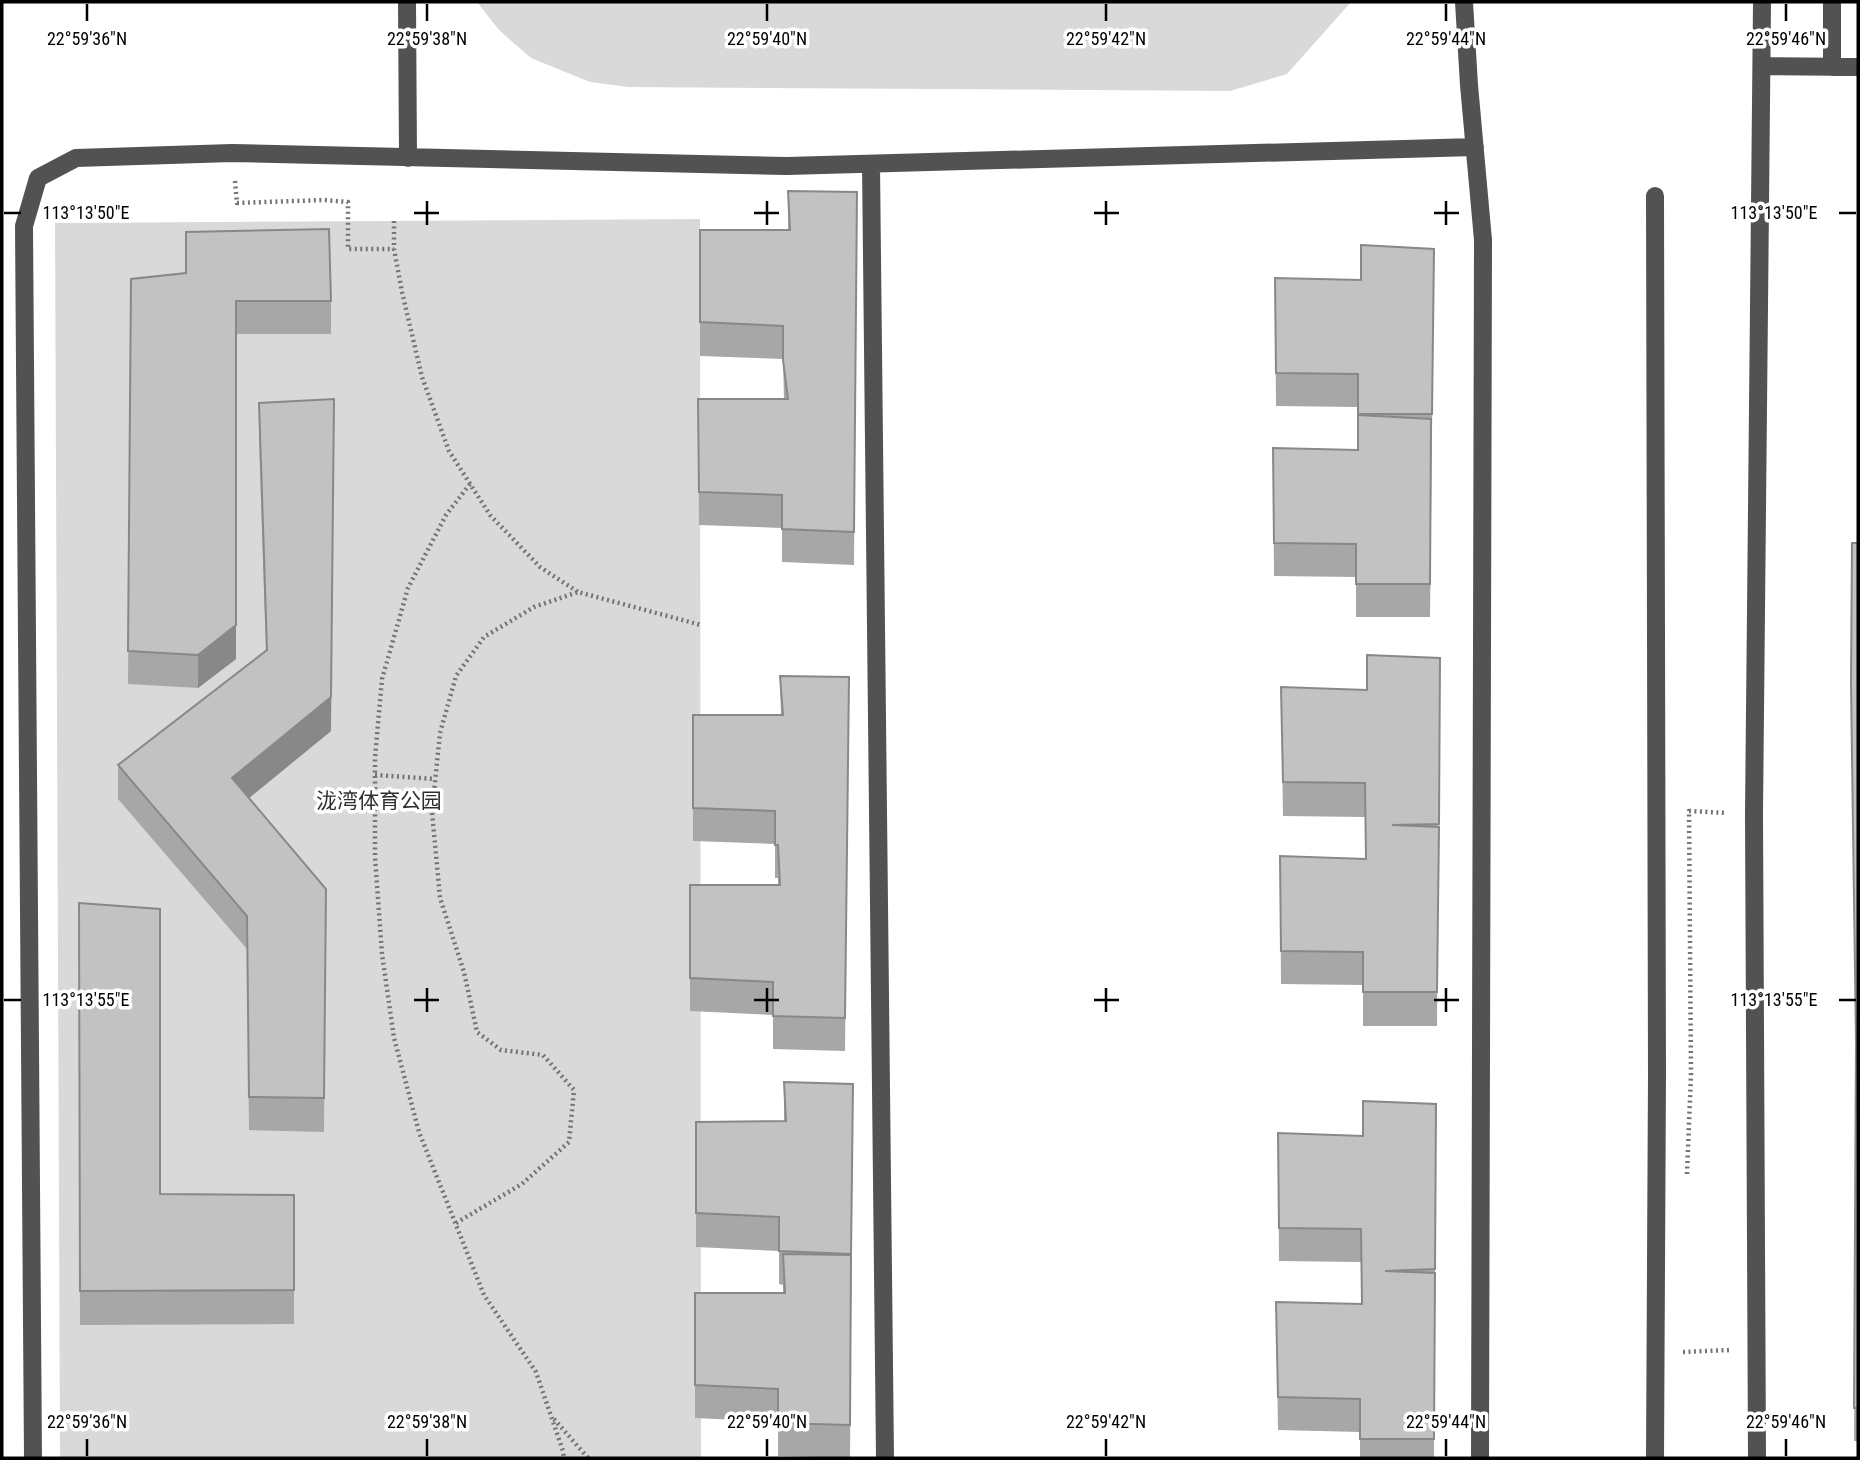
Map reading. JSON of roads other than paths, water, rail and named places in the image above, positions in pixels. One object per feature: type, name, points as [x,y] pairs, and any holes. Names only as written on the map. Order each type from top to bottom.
[{"type":"street","points":[[407,2],[408,158]]},
{"type":"street","points":[[1464,2],[1483,240],[1480,1458]]},
{"type":"street","points":[[1757,1458],[1754,814],[1762,2]]},
{"type":"street","points":[[1832,2],[1832,67]]},
{"type":"street","points":[[1762,66],[1858,67]]},
{"type":"street","points":[[33,1458],[24,226],[38,178],[76,158],[232,153],[787,166],[1475,147]]},
{"type":"street","points":[[871,164],[884,1458]]},
{"type":"street","points":[[1655,196],[1655,1458]]},
{"type":"park label","name":"泷湾体育公园","points":[[379,801]]}]
